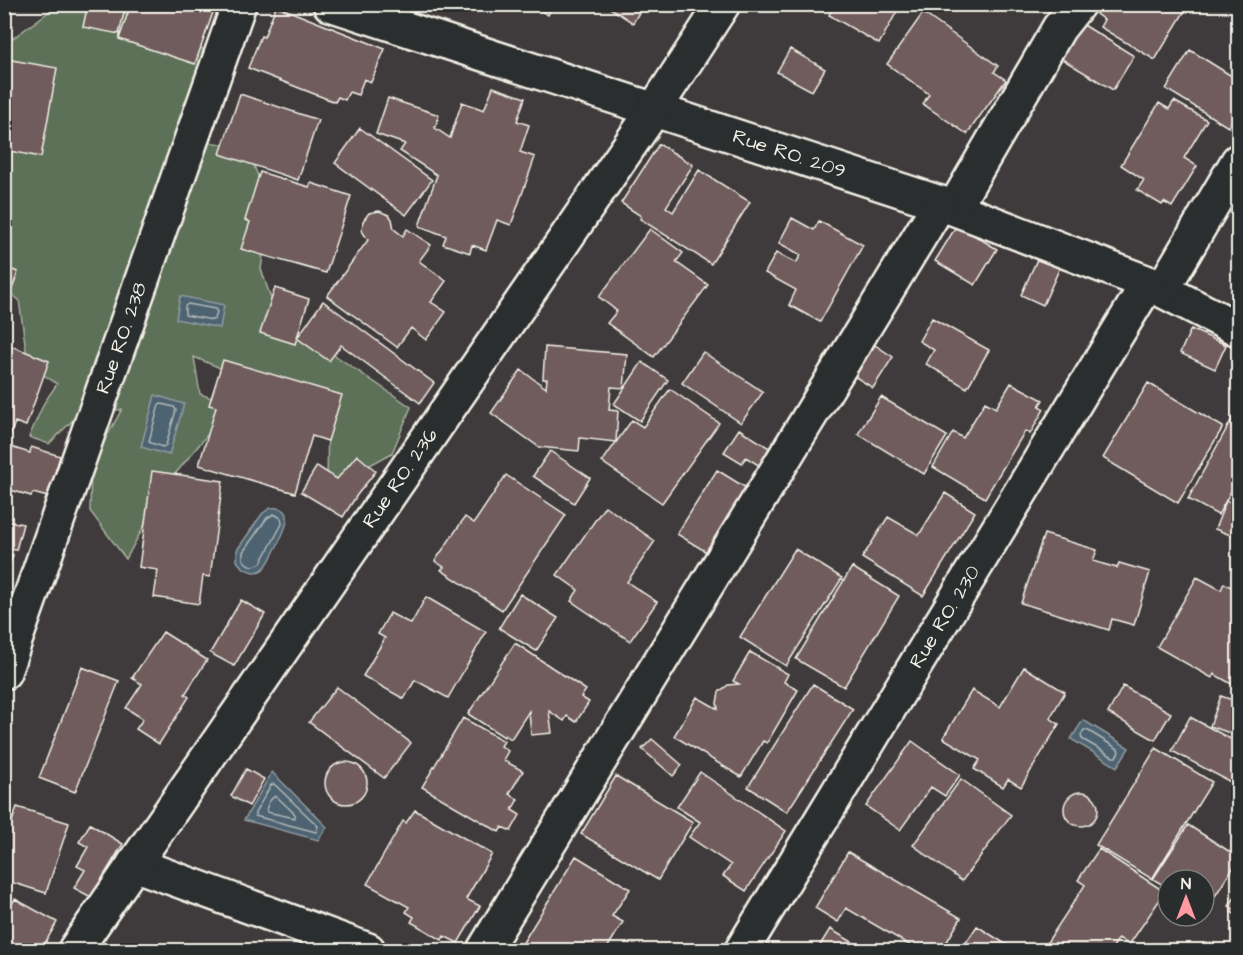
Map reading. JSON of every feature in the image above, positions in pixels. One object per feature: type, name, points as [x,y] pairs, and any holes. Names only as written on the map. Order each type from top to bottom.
[{"type":"street","name":"Rue RO. 238","points":[[4,672],[239,4]]},
{"type":"street","name":"Rue RO. 209","points":[[330,4],[947,206],[1155,287],[1239,329]]},
{"type":"street","name":"Rue RO. 236","points":[[75,951],[654,110],[723,4]]},
{"type":"street","points":[[484,951],[947,206],[1059,28],[1078,4]]},
{"type":"street","name":"Rue RO. 230","points":[[742,951],[1155,287],[1239,160]]},
{"type":"street","points":[[134,864],[369,951]]},
{"type":"green space","points":[[99,4],[158,25],[210,53],[206,142],[247,147],[270,208],[261,269],[277,316],[411,407],[392,453],[327,489],[328,405],[237,375],[194,357],[200,394],[232,405],[166,485],[126,559],[90,511],[91,465],[122,409],[74,419],[49,444],[29,437],[44,403],[57,384],[28,364],[19,300],[5,289],[4,45],[58,5]]},
{"type":"water","points":[[180,296],[224,305],[220,328],[176,319]]},
{"type":"water","points":[[155,395],[184,404],[169,455],[141,447]]},
{"type":"water","points":[[270,508],[285,511],[287,521],[267,565],[258,572],[250,571],[237,561],[237,550],[262,514]]},
{"type":"water","points":[[1083,720],[1129,748],[1117,767],[1071,739]]},
{"type":"water","points":[[272,772],[327,827],[318,840],[244,820]]},
{"type":"building","points":[[88,4],[126,4],[119,34],[83,27]]},
{"type":"building","points":[[131,4],[216,4],[195,64],[119,39]]},
{"type":"building","points":[[529,4],[554,4],[548,15]]},
{"type":"building","points":[[604,4],[644,4],[633,23]]},
{"type":"building","points":[[835,4],[901,4],[879,44],[829,15]]},
{"type":"building","points":[[1102,4],[1189,4],[1155,60],[1100,27],[1104,20],[1096,14]]},
{"type":"building","points":[[276,6],[385,49],[371,82],[364,79],[358,95],[349,92],[345,100],[338,97],[335,102],[248,68],[261,36],[264,37]]},
{"type":"building","points":[[923,13],[998,66],[994,72],[1006,80],[967,134],[923,104],[929,94],[887,64]]},
{"type":"building","points":[[1074,19],[1134,56],[1113,90],[1052,53]]},
{"type":"building","points":[[790,49],[825,69],[812,91],[777,72]]},
{"type":"building","points":[[1190,50],[1238,80],[1238,110],[1228,127],[1166,89]]},
{"type":"building","points":[[6,59],[57,68],[41,157],[4,150]]},
{"type":"building","points":[[493,87],[525,98],[517,121],[529,125],[520,152],[535,157],[511,225],[497,220],[486,250],[472,245],[470,253],[443,244],[446,236],[419,226],[437,175],[400,151],[405,144],[376,134],[388,98],[439,115],[435,128],[450,138],[462,102],[484,110]]},
{"type":"building","points":[[240,94],[318,120],[298,180],[220,154]]},
{"type":"building","points":[[1174,101],[1207,120],[1184,158],[1197,166],[1172,207],[1164,202],[1162,205],[1137,190],[1144,180],[1121,165],[1159,103],[1169,109]]},
{"type":"building","points":[[360,128],[432,180],[406,215],[335,163]]},
{"type":"building","points":[[659,144],[693,165],[666,207],[673,212],[699,170],[750,202],[711,264],[640,219],[641,216],[621,203]]},
{"type":"building","points":[[260,172],[309,187],[311,183],[351,196],[326,273],[241,249],[250,222],[245,220]]},
{"type":"building","points":[[379,211],[389,215],[394,229],[403,236],[407,229],[431,245],[419,261],[446,281],[431,302],[446,312],[426,340],[411,328],[397,347],[327,296],[368,240],[362,231],[363,221],[369,213]]},
{"type":"building","points":[[792,218],[814,230],[819,221],[863,245],[820,322],[789,305],[796,290],[765,273],[776,253],[796,263],[801,255],[779,243]]},
{"type":"building","points":[[957,225],[997,249],[975,285],[935,261]]},
{"type":"building","points":[[650,229],[683,253],[676,262],[708,285],[654,357],[607,323],[617,311],[599,297]]},
{"type":"building","points":[[1039,255],[1061,265],[1043,305],[1021,295]]},
{"type":"building","points":[[4,267],[18,272],[4,312]]},
{"type":"building","points":[[275,288],[309,299],[295,344],[260,333]]},
{"type":"building","points":[[323,301],[434,383],[420,403],[341,345],[329,361],[297,338]]},
{"type":"building","points":[[932,318],[989,350],[967,388],[926,364],[934,350],[919,341]]},
{"type":"building","points":[[1191,329],[1226,345],[1215,369],[1180,353]]},
{"type":"building","points":[[4,343],[49,361],[26,426],[15,422],[8,442],[4,441]]},
{"type":"building","points":[[875,345],[893,357],[873,388],[854,376]]},
{"type":"building","points":[[545,347],[627,354],[624,388],[611,387],[609,410],[618,411],[616,442],[580,438],[579,451],[539,447],[491,413],[521,370],[546,388],[547,379],[543,379]]},
{"type":"building","points":[[703,352],[763,392],[741,423],[682,383]]},
{"type":"building","points":[[223,360],[342,395],[328,441],[312,436],[295,493],[199,465],[216,407],[209,405]]},
{"type":"building","points":[[642,362],[668,380],[640,421],[614,404]]},
{"type":"building","points":[[1011,383],[1043,400],[1039,406],[1044,409],[1030,434],[1025,431],[985,498],[933,467],[953,432],[963,438],[985,402],[996,408]]},
{"type":"building","points":[[1148,383],[1223,427],[1178,503],[1103,458]]},
{"type":"building","points":[[670,389],[719,423],[662,503],[602,462],[632,420],[643,427]]},
{"type":"building","points":[[881,397],[947,436],[924,474],[858,434]]},
{"type":"building","points":[[1238,408],[1238,478],[1218,515],[1188,499]]},
{"type":"building","points":[[739,429],[774,451],[763,468],[746,457],[742,463],[724,452]]},
{"type":"building","points":[[4,445],[30,453],[31,447],[60,456],[48,497],[33,493],[31,496],[4,488]]},
{"type":"building","points":[[550,451],[590,478],[574,503],[533,476]]},
{"type":"building","points":[[357,455],[376,471],[343,517],[301,492],[317,466],[337,479]]},
{"type":"building","points":[[717,470],[748,489],[708,553],[677,534]]},
{"type":"building","points":[[152,471],[223,481],[210,577],[203,576],[199,604],[154,597],[158,570],[139,567]]},
{"type":"building","points":[[506,475],[566,515],[502,610],[441,570],[444,567],[435,561],[465,517],[474,523]]},
{"type":"building","points":[[1238,487],[1238,538],[1215,529],[1226,501],[1232,503]]},
{"type":"building","points":[[945,493],[975,512],[923,596],[862,558],[888,517],[919,535]]},
{"type":"building","points":[[605,506],[655,541],[627,582],[657,602],[630,641],[571,601],[578,590],[557,575]]},
{"type":"building","points":[[4,520],[23,524],[16,550],[4,547]]},
{"type":"building","points":[[1044,534],[1097,550],[1093,561],[1117,568],[1119,563],[1150,572],[1134,625],[1112,619],[1109,630],[1021,603]]},
{"type":"building","points":[[795,549],[842,578],[786,666],[740,637]]},
{"type":"building","points":[[4,553],[13,555],[4,580]]},
{"type":"building","points":[[852,567],[899,596],[844,687],[796,659]]},
{"type":"building","points":[[1197,577],[1221,590],[1224,583],[1238,591],[1238,680],[1235,686],[1214,674],[1212,678],[1157,647]]},
{"type":"building","points":[[520,594],[558,618],[536,651],[499,628]]},
{"type":"building","points":[[426,597],[486,632],[448,698],[415,680],[404,699],[363,676],[385,638],[378,634],[390,613],[411,624]]},
{"type":"building","points":[[241,600],[265,614],[234,666],[210,653]]},
{"type":"building","points":[[163,632],[207,660],[185,694],[189,697],[159,744],[136,729],[143,719],[126,708],[142,684],[132,678]]},
{"type":"building","points":[[515,643],[586,690],[581,697],[589,702],[576,722],[567,716],[564,721],[549,711],[552,733],[531,735],[529,711],[511,739],[468,714]]},
{"type":"building","points":[[750,652],[788,674],[784,682],[798,690],[767,743],[763,741],[741,777],[674,736],[697,697],[718,709],[719,692],[728,685],[739,684],[733,681]]},
{"type":"building","points":[[82,667],[119,681],[75,792],[39,778]]},
{"type":"building","points":[[1024,667],[1065,692],[1050,718],[1059,724],[1021,787],[1008,779],[1003,787],[974,769],[980,760],[943,738],[972,690],[1000,707]]},
{"type":"building","points":[[813,684],[853,709],[787,812],[748,787]]},
{"type":"building","points":[[1123,686],[1171,713],[1155,740],[1108,713]]},
{"type":"building","points":[[337,687],[411,743],[384,778],[309,722]]},
{"type":"building","points":[[1221,696],[1238,702],[1238,736],[1210,726]]},
{"type":"building","points":[[1190,717],[1238,743],[1238,786],[1172,751]]},
{"type":"building","points":[[463,718],[504,741],[501,746],[508,751],[503,760],[523,771],[509,794],[518,799],[512,810],[520,815],[511,831],[502,827],[499,832],[422,787]]},
{"type":"building","points":[[652,739],[682,765],[673,776],[642,749]]},
{"type":"building","points":[[912,741],[960,775],[945,796],[931,787],[900,830],[866,806]]},
{"type":"building","points":[[1156,748],[1212,782],[1159,868],[1156,868],[1152,879],[1096,845]]},
{"type":"building","points":[[346,762],[361,768],[367,783],[361,798],[346,804],[331,798],[325,783],[331,768]]},
{"type":"building","points":[[246,769],[264,779],[249,806],[231,796]]},
{"type":"building","points":[[700,772],[786,831],[746,891],[723,876],[731,865],[689,837],[700,822],[677,807]]},
{"type":"building","points":[[616,776],[693,822],[658,880],[581,834]]},
{"type":"building","points":[[961,779],[1011,815],[962,881],[913,845]]},
{"type":"building","points":[[1081,792],[1093,797],[1098,809],[1093,821],[1081,826],[1069,821],[1064,809],[1069,797]]},
{"type":"building","points":[[17,807],[69,823],[46,893],[4,880],[4,845]]},
{"type":"building","points":[[415,810],[492,854],[466,899],[480,906],[458,943],[444,936],[442,940],[411,922],[414,917],[406,912],[409,907],[367,884],[403,821],[406,823]]},
{"type":"building","points":[[90,824],[123,844],[91,897],[74,888],[85,870],[77,866],[88,847],[79,842]]},
{"type":"building","points":[[1188,825],[1238,857],[1216,895],[1216,868],[1160,868]]},
{"type":"building","points":[[1099,849],[1156,886],[1156,905],[1129,945],[1119,938],[1111,950],[1042,950],[1085,885],[1078,880]]},
{"type":"building","points":[[848,852],[961,918],[942,950],[918,950],[846,908],[838,922],[815,908]]},
{"type":"building","points":[[576,856],[630,889],[612,916],[623,922],[606,950],[533,950],[522,944]]},
{"type":"building","points":[[1238,892],[1238,916],[1231,912],[1233,909],[1229,906]]},
{"type":"building","points":[[15,899],[57,922],[41,950],[4,950],[4,901],[11,905]]},
{"type":"building","points":[[977,926],[1015,950],[968,950],[963,947]]},
{"type":"building","points":[[830,929],[866,950],[817,950]]}]
